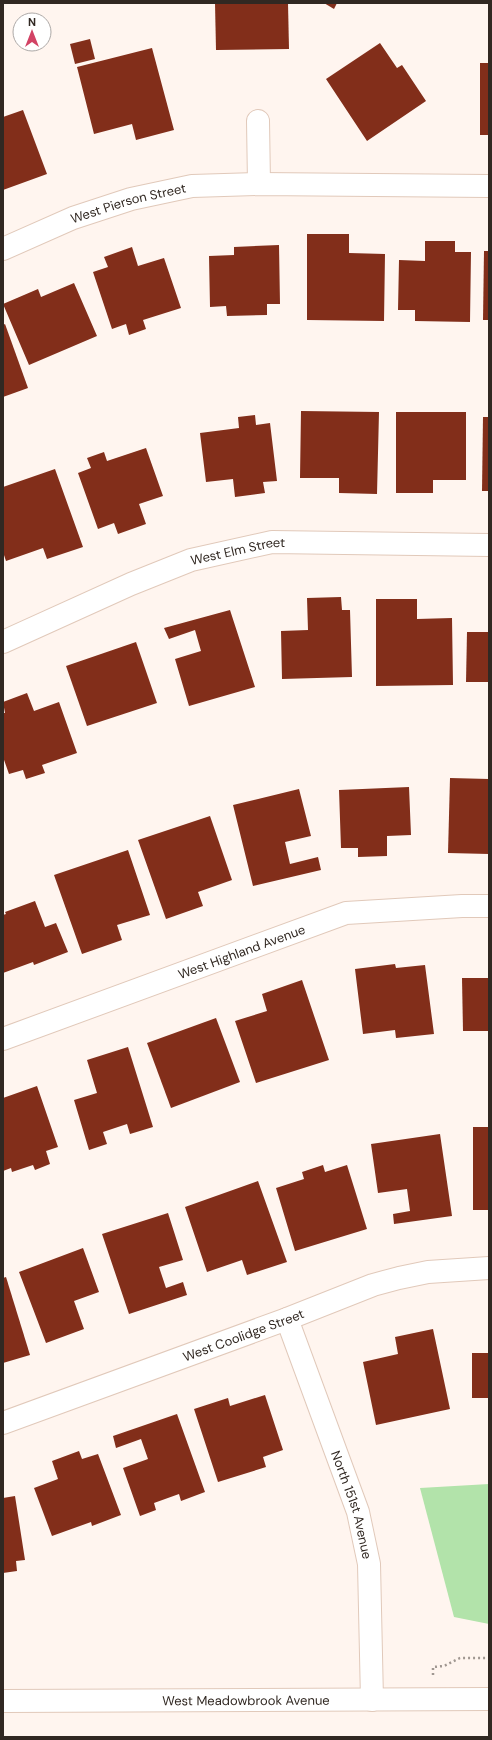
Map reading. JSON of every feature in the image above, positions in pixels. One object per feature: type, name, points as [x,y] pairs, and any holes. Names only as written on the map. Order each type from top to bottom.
[{"type":"street","points":[[258,121],[259,184]]},
{"type":"street","name":"West Pierson Street","points":[[3,250],[73,218],[131,199],[192,186],[259,184],[489,186]]},
{"type":"street","name":"West Elm Street","points":[[3,642],[131,584],[191,560],[272,542],[489,545]]},
{"type":"street","name":"West Highland Avenue","points":[[3,1039],[346,913],[462,906],[489,906]]},
{"type":"street","name":"West Coolidge Street","points":[[3,1423],[287,1319],[373,1285],[399,1278],[435,1272],[489,1268]]},
{"type":"street","name":"North 151st Avenue","points":[[287,1319],[358,1512],[364,1538],[370,1588],[372,1700]]},
{"type":"street","name":"West Meadowbrook Avenue","points":[[3,1701],[489,1699]]},
{"type":"path","points":[[433,1700],[433,1667],[444,1666],[460,1658],[489,1658]]},
{"type":"green space","points":[[489,1484],[489,1624],[454,1617],[420,1488]]},
{"type":"building","points":[[215,3],[288,3],[289,49],[216,50]]},
{"type":"building","points":[[324,3],[337,3],[334,9]]},
{"type":"building","points":[[90,39],[95,59],[75,64],[70,44]]},
{"type":"building","points":[[380,43],[397,68],[402,65],[426,101],[367,141],[326,79]]},
{"type":"building","points":[[152,48],[174,130],[136,140],[132,124],[94,134],[77,67]]},
{"type":"building","points":[[480,63],[489,63],[489,135],[480,135]]},
{"type":"building","points":[[23,110],[47,174],[3,190],[3,117]]},
{"type":"building","points":[[307,234],[349,234],[349,253],[385,254],[384,321],[307,320]]},
{"type":"building","points":[[425,241],[455,241],[455,252],[471,252],[470,322],[415,321],[415,310],[398,310],[399,260],[425,261]]},
{"type":"building","points":[[279,245],[280,304],[267,304],[267,315],[227,316],[226,306],[210,307],[209,256],[234,255],[234,247]]},
{"type":"building","points":[[132,247],[138,266],[164,258],[181,308],[143,320],[146,329],[129,335],[126,324],[112,329],[93,272],[108,267],[104,257]]},
{"type":"building","points":[[484,251],[489,251],[489,320],[483,320]]},
{"type":"building","points":[[74,283],[97,336],[29,365],[3,304],[38,289],[41,297]]},
{"type":"building","points":[[5,324],[28,388],[3,397],[3,325]]},
{"type":"building","points":[[301,411],[379,412],[377,494],[339,493],[339,478],[300,478]]},
{"type":"building","points":[[396,412],[466,412],[466,480],[433,480],[433,493],[396,493]]},
{"type":"building","points":[[255,415],[256,425],[270,423],[277,481],[263,482],[265,493],[235,497],[233,479],[206,482],[200,433],[239,428],[238,417]]},
{"type":"building","points":[[483,417],[489,417],[489,491],[482,491]]},
{"type":"building","points":[[146,448],[163,496],[139,504],[146,524],[118,534],[114,523],[98,529],[78,473],[91,468],[87,458],[104,452],[107,461]]},
{"type":"building","points":[[55,469],[83,547],[47,559],[43,548],[6,561],[3,552],[3,487]]},
{"type":"building","points":[[341,597],[342,610],[350,610],[352,677],[282,679],[281,631],[308,630],[307,598]]},
{"type":"building","points":[[376,599],[417,599],[417,619],[452,618],[453,685],[376,686]]},
{"type":"building","points":[[230,610],[255,687],[189,706],[175,659],[201,651],[195,630],[169,639],[164,628]]},
{"type":"building","points":[[467,632],[489,632],[489,682],[466,682]]},
{"type":"building","points":[[136,642],[157,703],[87,726],[66,666]]},
{"type":"building","points":[[27,693],[34,711],[59,702],[77,753],[42,765],[45,773],[26,779],[23,770],[9,774],[3,757],[3,713],[5,713],[3,702]]},
{"type":"building","points":[[450,778],[489,779],[489,854],[448,853]]},
{"type":"building","points":[[409,787],[411,835],[387,836],[387,856],[358,857],[358,848],[341,848],[339,790]]},
{"type":"building","points":[[299,789],[311,836],[285,842],[290,864],[318,857],[321,870],[253,886],[233,805]]},
{"type":"building","points":[[210,816],[232,880],[198,892],[203,906],[166,919],[138,840]]},
{"type":"building","points":[[128,850],[150,915],[117,925],[122,940],[82,954],[54,875]]},
{"type":"building","points":[[35,901],[45,927],[56,923],[68,952],[34,965],[33,962],[3,973],[3,915],[6,914],[5,912]]},
{"type":"building","points":[[395,964],[396,968],[425,965],[434,1034],[396,1038],[395,1030],[363,1034],[355,969]]},
{"type":"building","points":[[462,978],[489,978],[489,1031],[463,1031]]},
{"type":"building","points":[[302,980],[329,1060],[256,1083],[235,1021],[267,1011],[262,994]]},
{"type":"building","points":[[216,1018],[240,1082],[171,1108],[147,1043]]},
{"type":"building","points":[[128,1047],[153,1127],[130,1134],[127,1124],[103,1132],[107,1144],[89,1150],[74,1100],[97,1093],[87,1060]]},
{"type":"building","points":[[37,1086],[58,1147],[46,1151],[50,1164],[35,1170],[33,1165],[12,1172],[11,1168],[3,1171],[3,1098]]},
{"type":"building","points":[[473,1127],[489,1127],[489,1210],[473,1210]]},
{"type":"building","points":[[440,1134],[452,1216],[394,1224],[393,1214],[410,1211],[407,1189],[378,1193],[371,1144]]},
{"type":"building","points":[[323,1165],[325,1172],[347,1165],[367,1229],[295,1251],[276,1188],[304,1179],[302,1172]]},
{"type":"building","points":[[258,1181],[287,1262],[247,1275],[242,1260],[207,1272],[185,1207]]},
{"type":"building","points":[[168,1213],[183,1260],[159,1267],[166,1288],[183,1282],[187,1295],[129,1314],[102,1234]]},
{"type":"building","points":[[83,1248],[99,1292],[74,1301],[84,1329],[46,1343],[19,1272]]},
{"type":"building","points":[[6,1277],[30,1355],[3,1363],[3,1278]]},
{"type":"building","points":[[433,1329],[450,1409],[376,1425],[363,1362],[398,1354],[395,1337]]},
{"type":"building","points":[[472,1353],[489,1353],[489,1398],[472,1398]]},
{"type":"building","points":[[265,1395],[283,1450],[263,1457],[266,1467],[218,1482],[194,1409],[228,1398],[230,1406]]},
{"type":"building","points":[[177,1414],[205,1492],[181,1501],[179,1494],[154,1503],[156,1510],[140,1516],[123,1468],[148,1459],[141,1439],[116,1448],[113,1436]]},
{"type":"building","points":[[79,1451],[82,1459],[98,1454],[121,1515],[92,1526],[91,1522],[52,1536],[34,1488],[58,1479],[52,1461]]},
{"type":"building","points":[[15,1496],[25,1560],[16,1561],[17,1571],[3,1573],[3,1498]]}]
